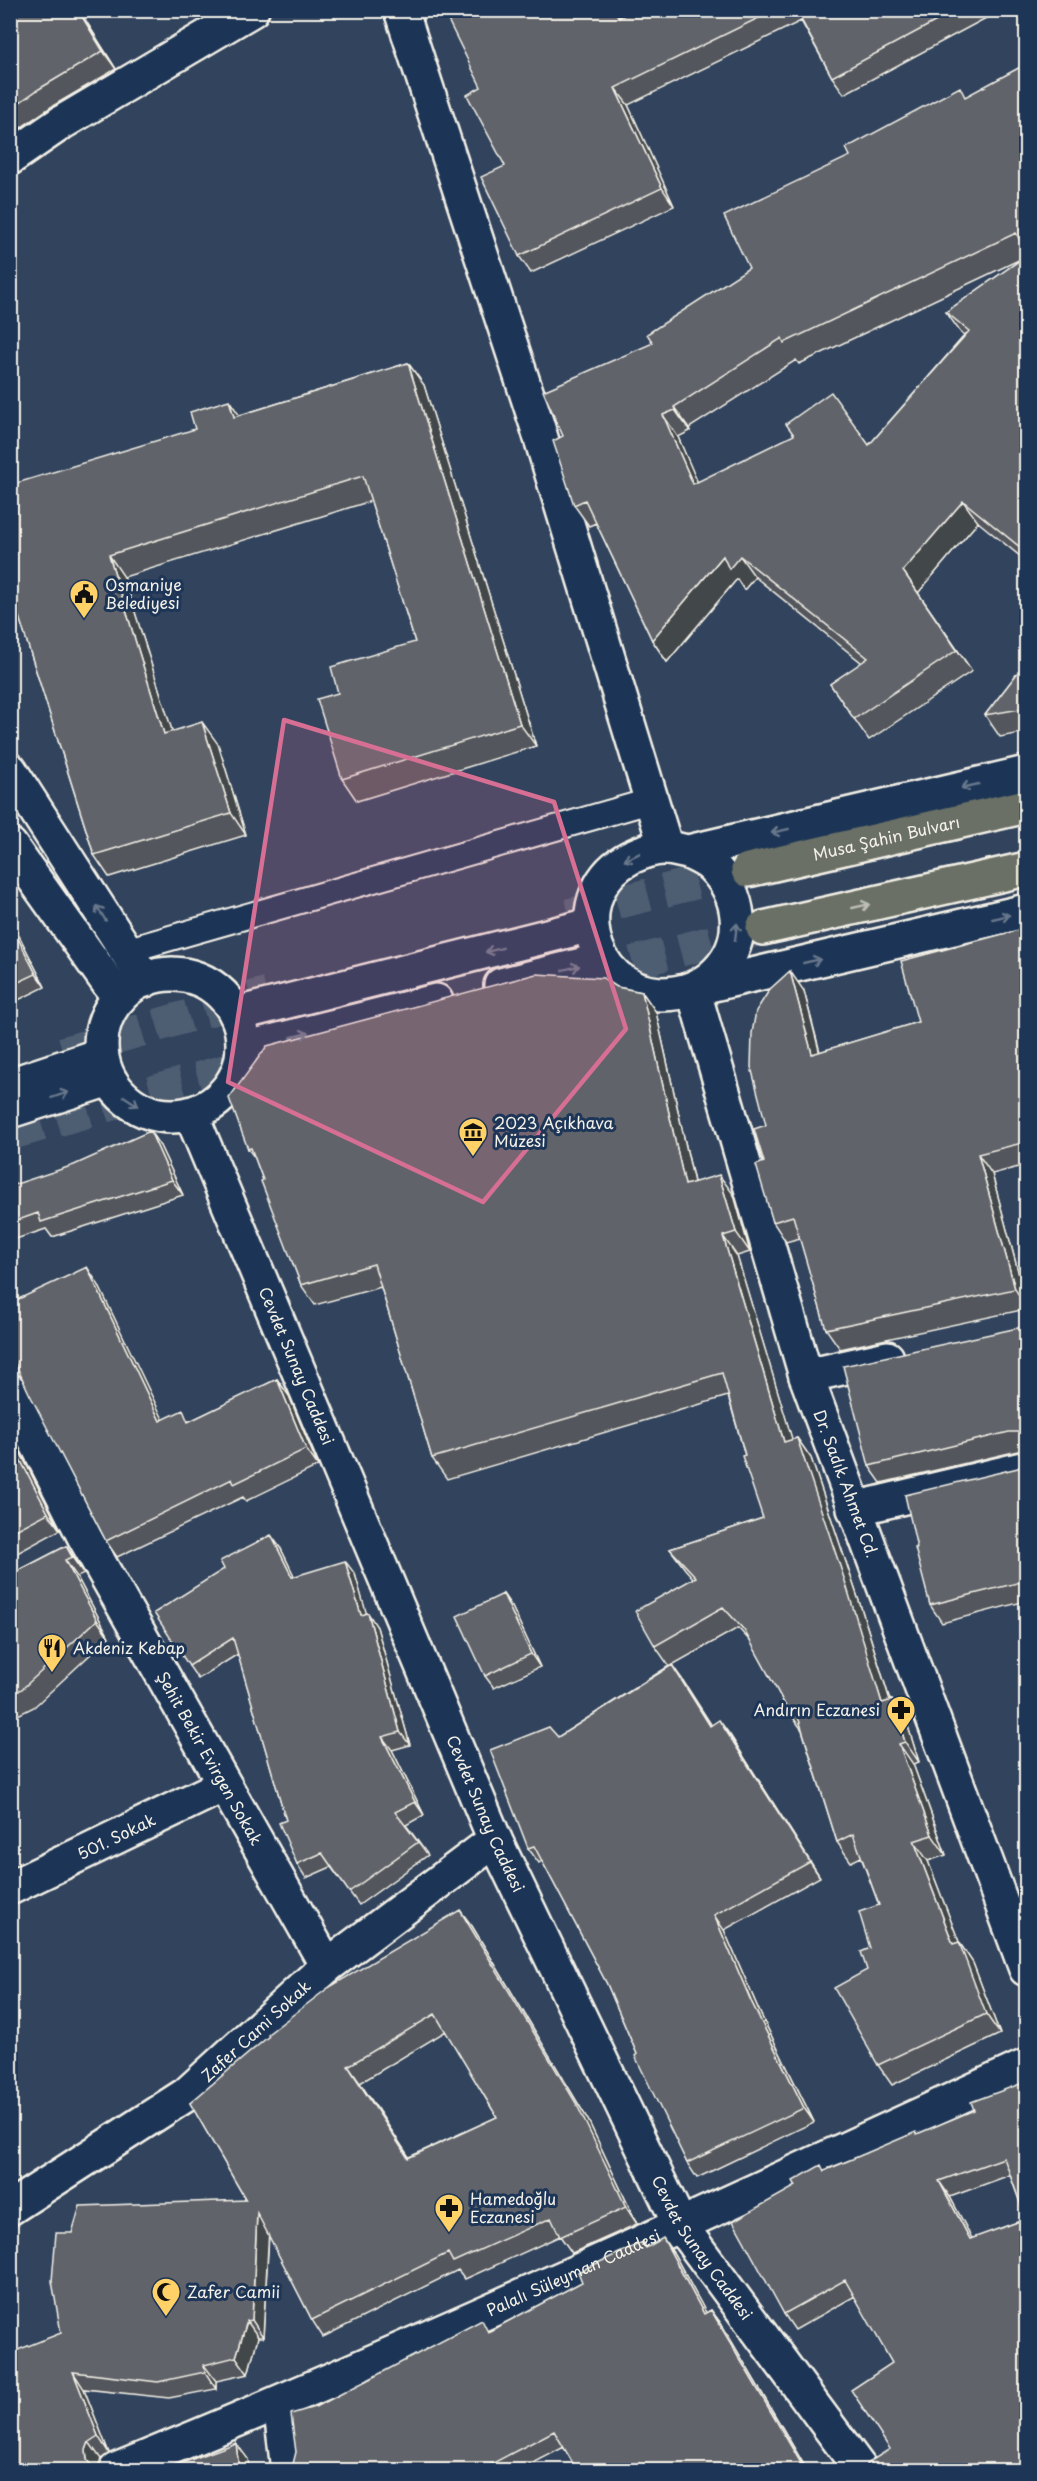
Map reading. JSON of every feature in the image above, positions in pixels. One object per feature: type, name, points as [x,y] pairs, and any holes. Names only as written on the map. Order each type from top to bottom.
[{"type":"main road","name":"Musa Şahin Bulvarı","points":[[748,870],[1026,806]]},
{"type":"main road","points":[[764,928],[1026,869]]},
{"type":"street","points":[[10,158],[61,123],[252,10]]},
{"type":"street","points":[[401,10],[537,425],[650,801],[677,850],[710,864],[727,883],[735,900],[738,918],[736,941],[726,962],[707,981],[693,989]]},
{"type":"street","points":[[10,770],[145,980]]},
{"type":"street","points":[[1026,773],[677,850],[643,851],[623,861],[606,877],[595,898],[591,925],[594,944],[602,960],[617,977],[643,990],[669,994],[1026,911]]},
{"type":"street","points":[[10,845],[118,998]]},
{"type":"street","points":[[236,1014],[591,925]]},
{"type":"street","points":[[243,1049],[602,960]]},
{"type":"street","points":[[170,974],[205,982],[219,992],[236,1014],[244,1041],[238,1074],[213,1103],[191,1113],[168,1116],[146,1111],[123,1097],[105,1067],[102,1032],[107,1016],[118,998],[131,987],[145,980],[170,974]]},
{"type":"street","name":"Dr. Sadık Ahmet Cd.","points":[[693,989],[806,1376],[1026,1969]]},
{"type":"street","points":[[10,1085],[105,1067]]},
{"type":"street","points":[[10,1111],[105,1067]]},
{"type":"street","name":"Cevdet Sunay Caddesi","points":[[191,1113],[495,1840],[680,2225],[861,2470]]},
{"type":"street","points":[[806,1376],[911,1353]]},
{"type":"street","name":"Şehit Bekir Evirgen Sokak","points":[[10,1390],[71,1545],[224,1785],[327,1966]]},
{"type":"street","points":[[854,1509],[1026,1468]]},
{"type":"street","name":"501. Sokak","points":[[10,1888],[224,1785]]},
{"type":"street","name":"Zafer Cami Sokak","points":[[10,2208],[187,2094],[327,1966],[495,1840]]},
{"type":"street","name":"Palalı Süleyman Caddesi","points":[[116,2470],[280,2403],[680,2225],[1026,2066]]},
{"type":"street","points":[[280,2403],[288,2470]]},
{"type":"lane","points":[[125,951],[650,801]]},
{"type":"highlighted area","points":[[284,720],[554,802],[626,1029],[483,1202],[228,1082]]},
{"type":"building","points":[[10,10],[78,10],[103,51],[10,109]]},
{"type":"building","points":[[443,10],[614,10],[619,18],[633,10],[775,10],[615,88],[662,188],[519,256],[481,177],[505,166],[467,95],[481,87]]},
{"type":"building","points":[[796,10],[957,10],[832,77]]},
{"type":"building","points":[[1026,64],[1026,251],[1016,233],[784,343],[782,338],[674,407],[675,410],[663,415],[693,484],[794,435],[786,424],[831,392],[869,445],[969,331],[946,312],[1026,256],[1026,552],[963,501],[903,571],[957,650],[854,719],[830,684],[868,658],[740,556],[729,569],[723,556],[652,640],[585,500],[574,505],[553,441],[563,436],[543,391],[653,343],[647,334],[749,268],[724,216],[850,156],[846,148],[960,87],[965,97]]},
{"type":"building","name":"Osmaniye Belediyesi","points":[[408,363],[520,724],[342,779],[317,699],[338,693],[331,667],[415,642],[363,476],[109,555],[164,734],[202,722],[231,813],[94,855],[10,588],[10,485],[195,429],[190,412],[229,400],[234,417]]},
{"type":"building","points":[[1026,662],[1026,708],[985,715]]},
{"type":"building","points":[[10,923],[36,974],[10,986]]},
{"type":"building","points":[[1026,928],[1026,1142],[978,1154],[1015,1289],[826,1329],[793,1216],[773,1222],[756,1165],[764,1162],[754,1129],[766,1125],[751,1067],[752,1033],[756,1011],[770,989],[790,971],[812,1054],[918,1022],[901,961]]},
{"type":"building","points":[[536,974],[603,978],[617,987],[642,992],[685,1185],[719,1175],[736,1232],[723,1236],[784,1442],[797,1438],[845,1581],[882,1703],[892,1700],[905,1742],[899,1744],[932,1835],[914,1841],[953,1944],[959,1942],[986,2014],[878,2065],[834,1988],[867,1970],[861,1952],[870,1948],[859,1912],[879,1905],[853,1834],[837,1842],[796,1710],[789,1712],[744,1630],[723,1607],[655,1646],[635,1611],[696,1577],[670,1549],[763,1518],[742,1456],[745,1455],[722,1373],[432,1458],[374,1264],[301,1285],[261,1181],[263,1180],[251,1148],[248,1149],[229,1098],[267,1046]]},
{"type":"building","points":[[150,1131],[172,1180],[41,1222],[38,1213],[10,1223],[10,1186],[74,1165]]},
{"type":"building","points":[[87,1267],[160,1421],[183,1410],[188,1422],[277,1379],[306,1449],[234,1484],[232,1479],[106,1541],[10,1352],[10,1303]]},
{"type":"building","points":[[1025,1324],[1026,1437],[1019,1432],[1009,1432],[869,1466],[843,1366],[1018,1328]]},
{"type":"building","points":[[10,1440],[48,1513],[10,1533]]},
{"type":"building","points":[[1026,1463],[1026,1587],[1025,1581],[930,1605],[915,1548],[917,1548],[905,1495],[1018,1468]]},
{"type":"building","points":[[271,1535],[292,1577],[345,1561],[361,1615],[368,1613],[400,1732],[382,1737],[415,1802],[395,1812],[418,1842],[349,1892],[322,1853],[297,1864],[279,1823],[286,1820],[233,1638],[189,1666],[154,1613],[224,1569],[220,1561]]},
{"type":"building","points":[[66,1546],[72,1557],[65,1560],[97,1620],[22,1689],[10,1696],[10,1575]]},
{"type":"building","points":[[503,1594],[531,1654],[485,1676],[457,1616]]},
{"type":"building","points":[[672,1665],[710,1726],[719,1720],[810,1862],[714,1915],[751,2001],[804,2108],[687,2163],[635,2056],[637,2054],[607,1984],[534,1846],[528,1848],[490,1750],[549,1727],[558,1737]]},
{"type":"building","points":[[460,1910],[576,2103],[626,2207],[560,2237],[551,2218],[453,2262],[448,2253],[312,2320],[257,2213],[252,2320],[247,2321],[236,2357],[204,2365],[205,2372],[158,2382],[73,2372],[98,2436],[89,2442],[86,2450],[87,2460],[93,2468],[99,2470],[10,2470],[10,2353],[61,2333],[52,2281],[56,2233],[72,2233],[80,2206],[246,2200],[190,2103],[269,2036],[268,2034],[328,1988]],"holes":[[[435,2014],[497,2117],[408,2158],[348,2066]]]},
{"type":"building","points":[[1020,2084],[1026,2086],[1026,2219],[1026,2470],[870,2470],[866,2464],[890,2449],[851,2390],[892,2363],[845,2280],[784,2314],[733,2221],[796,2186],[793,2181],[821,2165],[824,2171],[916,2132],[917,2134],[974,2110],[971,2102]],"holes":[[[1004,2158],[1026,2219],[970,2239],[939,2181]]]},
{"type":"building","points":[[663,2238],[704,2314],[711,2310],[805,2470],[577,2470],[554,2431],[480,2470],[294,2470],[296,2452],[291,2414],[318,2406],[482,2320],[488,2332],[582,2282],[578,2272],[643,2242],[646,2248]]},
{"type":"building","points":[[236,2443],[239,2470],[163,2470]]},
{"type":"tunnel","points":[[569,915],[746,870]]},
{"type":"tunnel","points":[[585,975],[761,929]]},
{"type":"tunnel","points":[[63,1053],[267,993]]},
{"type":"tunnel","points":[[10,1134],[285,1053]]},
{"type":"place","name":"Osmaniye Belediyesi","points":[[84,620]]},
{"type":"place","name":"2023 Açıkhava Müzesi","points":[[473,1158]]},
{"type":"place","name":"Akdeniz Kebap","points":[[52,1674]]},
{"type":"place","name":"Andırın Eczanesi","points":[[901,1736]]},
{"type":"place","name":"Hamedoğlu Eczanesi","points":[[449,2234]]},
{"type":"place","name":"Zafer Camii","points":[[166,2318]]}]
